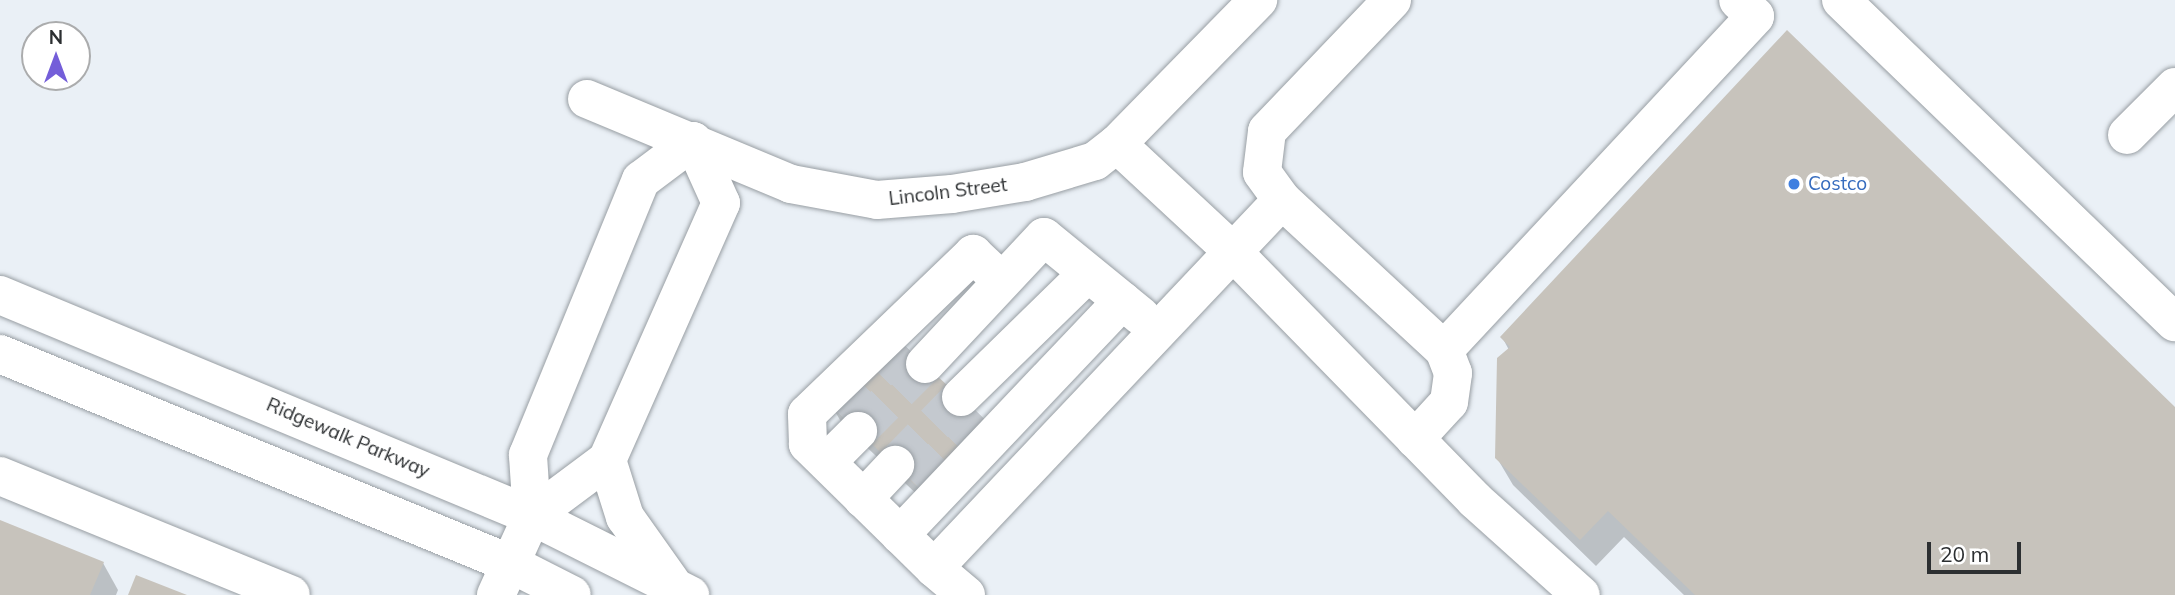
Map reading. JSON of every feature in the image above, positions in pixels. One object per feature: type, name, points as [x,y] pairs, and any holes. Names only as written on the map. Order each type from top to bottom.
[{"type":"street","name":"Lincoln Street","points":[[587,99],[791,184],[877,200],[1025,182],[1094,161],[1117,144],[1258,0]]},
{"type":"street","points":[[1392,0],[1267,131],[1262,172],[1282,200],[1444,350],[1453,373],[1449,402],[1415,439]]},
{"type":"street","points":[[1841,0],[2175,322]]},
{"type":"street","points":[[1444,350],[1754,5]]},
{"type":"street","points":[[2127,135],[2175,87]]},
{"type":"street","points":[[504,579],[532,516],[528,455],[640,180],[693,141],[720,203],[607,460],[532,516]]},
{"type":"street","points":[[1117,144],[1232,251],[1475,500],[1578,594]]},
{"type":"street","points":[[934,568],[1282,200]]},
{"type":"street","points":[[943,381],[1003,266],[1044,237],[1159,330]]},
{"type":"street","points":[[966,595],[934,568],[854,490],[807,414],[973,254],[1003,266]]},
{"type":"street","points":[[943,381],[1097,280]]},
{"type":"street","points":[[943,381],[1097,280]]},
{"type":"street","points":[[854,490],[1097,280]]},
{"type":"street","name":"Ridgewalk Parkway","points":[[0,295],[532,516],[682,591]]},
{"type":"street","points":[[0,354],[504,579],[572,595]]},
{"type":"street","points":[[854,490],[877,448],[854,490]]},
{"type":"street","points":[[607,460],[625,517],[682,591]]},
{"type":"street","points":[[0,476],[291,595]]},
{"type":"building","name":"Costco","points":[[1787,30],[2175,407],[2175,595],[1695,595],[1608,511],[1580,540],[1495,458],[1497,358],[1510,347],[1500,337]]},
{"type":"building","points":[[892,334],[989,424],[924,493],[828,403]]},
{"type":"building","points":[[0,520],[104,562],[90,595],[0,595]]},
{"type":"building","points":[[136,575],[187,595],[128,595]]},
{"type":"tunnel","points":[[838,413],[904,345]]},
{"type":"tunnel","points":[[858,431],[925,364]]},
{"type":"tunnel","points":[[895,465],[961,397]]},
{"type":"tunnel","points":[[915,484],[982,417]]},
{"type":"place","name":"Costco","points":[[1794,184]]}]
